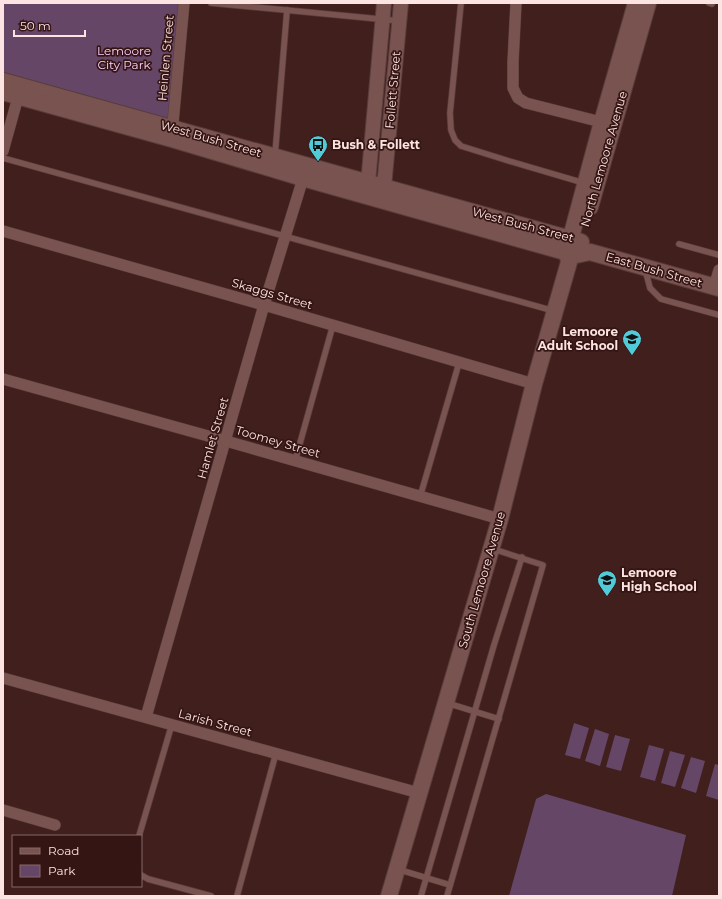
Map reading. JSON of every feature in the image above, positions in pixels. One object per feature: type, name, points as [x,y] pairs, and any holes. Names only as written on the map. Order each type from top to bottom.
[{"type":"main road","name":"North Lemoore Avenue","points":[[608,124],[636,3]]},
{"type":"main road","name":"North Lemoore Avenue","points":[[576,250],[591,184],[608,124],[648,3]]},
{"type":"main road","name":"West Bush Street","points":[[3,81],[20,91],[172,133],[576,250]]},
{"type":"main road","name":"West Bush Street","points":[[3,92],[20,91]]},
{"type":"main road","name":"West Bush Street","points":[[172,133],[275,157],[305,172]]},
{"type":"main road","name":"East Bush Street","points":[[576,250],[717,287]]},
{"type":"main road","name":"South Lemoore Avenue","points":[[389,896],[492,548],[534,384],[555,312],[576,250]]},
{"type":"street","name":"Heinlen Street","points":[[172,133],[184,3]]},
{"type":"street","name":"Follett Street","points":[[367,189],[384,3]]},
{"type":"street","name":"Follett Street","points":[[382,194],[401,3]]},
{"type":"street","points":[[516,3],[513,88],[518,98],[526,103],[608,124]]},
{"type":"street","points":[[3,151],[20,91]]},
{"type":"street","name":"Hamlet Street","points":[[146,717],[264,305],[305,172]]},
{"type":"street","name":"Skaggs Street","points":[[3,231],[534,384]]},
{"type":"street","points":[[717,287],[719,270]]},
{"type":"street","name":"Toomey Street","points":[[3,379],[500,519]]},
{"type":"street","name":"Larish Street","points":[[3,678],[419,793]]},
{"type":"street","points":[[3,810],[55,825]]},
{"type":"lane","points":[[211,3],[400,21]]},
{"type":"lane","points":[[461,3],[450,113],[451,130],[455,140],[461,146],[591,184]]},
{"type":"lane","points":[[275,157],[287,10]]},
{"type":"lane","points":[[3,158],[555,312]]},
{"type":"lane","points":[[679,244],[719,255]]},
{"type":"lane","points":[[644,267],[650,288],[661,299],[719,315]]},
{"type":"lane","points":[[294,461],[333,325]]},
{"type":"lane","points":[[420,497],[459,363]]},
{"type":"lane","points":[[446,896],[543,565],[492,548]]},
{"type":"lane","points":[[421,896],[476,712],[494,645],[522,557]]},
{"type":"lane","points":[[446,703],[499,719]]},
{"type":"lane","points":[[139,835],[172,724]]},
{"type":"lane","points":[[237,896],[276,753]]},
{"type":"lane","points":[[397,869],[450,885]]},
{"type":"lane","points":[[142,876],[148,879],[211,896]]},
{"type":"green space","name":"Lemoore City Park","points":[[3,3],[184,3],[172,127],[3,81]]},
{"type":"green space","points":[[574,723],[589,728],[580,759],[565,755]]},
{"type":"green space","points":[[595,729],[609,734],[600,766],[585,761]]},
{"type":"green space","points":[[615,735],[630,739],[621,771],[606,767]]},
{"type":"green space","points":[[649,745],[664,749],[655,781],[640,777]]},
{"type":"green space","points":[[670,751],[685,755],[675,787],[661,783]]},
{"type":"green space","points":[[691,757],[705,761],[696,793],[681,788]]},
{"type":"green space","points":[[715,764],[719,765],[719,800],[706,796]]},
{"type":"green space","points":[[546,794],[686,835],[672,896],[509,896],[536,799]]},
{"type":"place","name":"Bush & Follett","points":[[318,162]]},
{"type":"place","name":"Lemoore Adult School","points":[[632,356]]},
{"type":"place","name":"Lemoore High School","points":[[607,597]]}]
